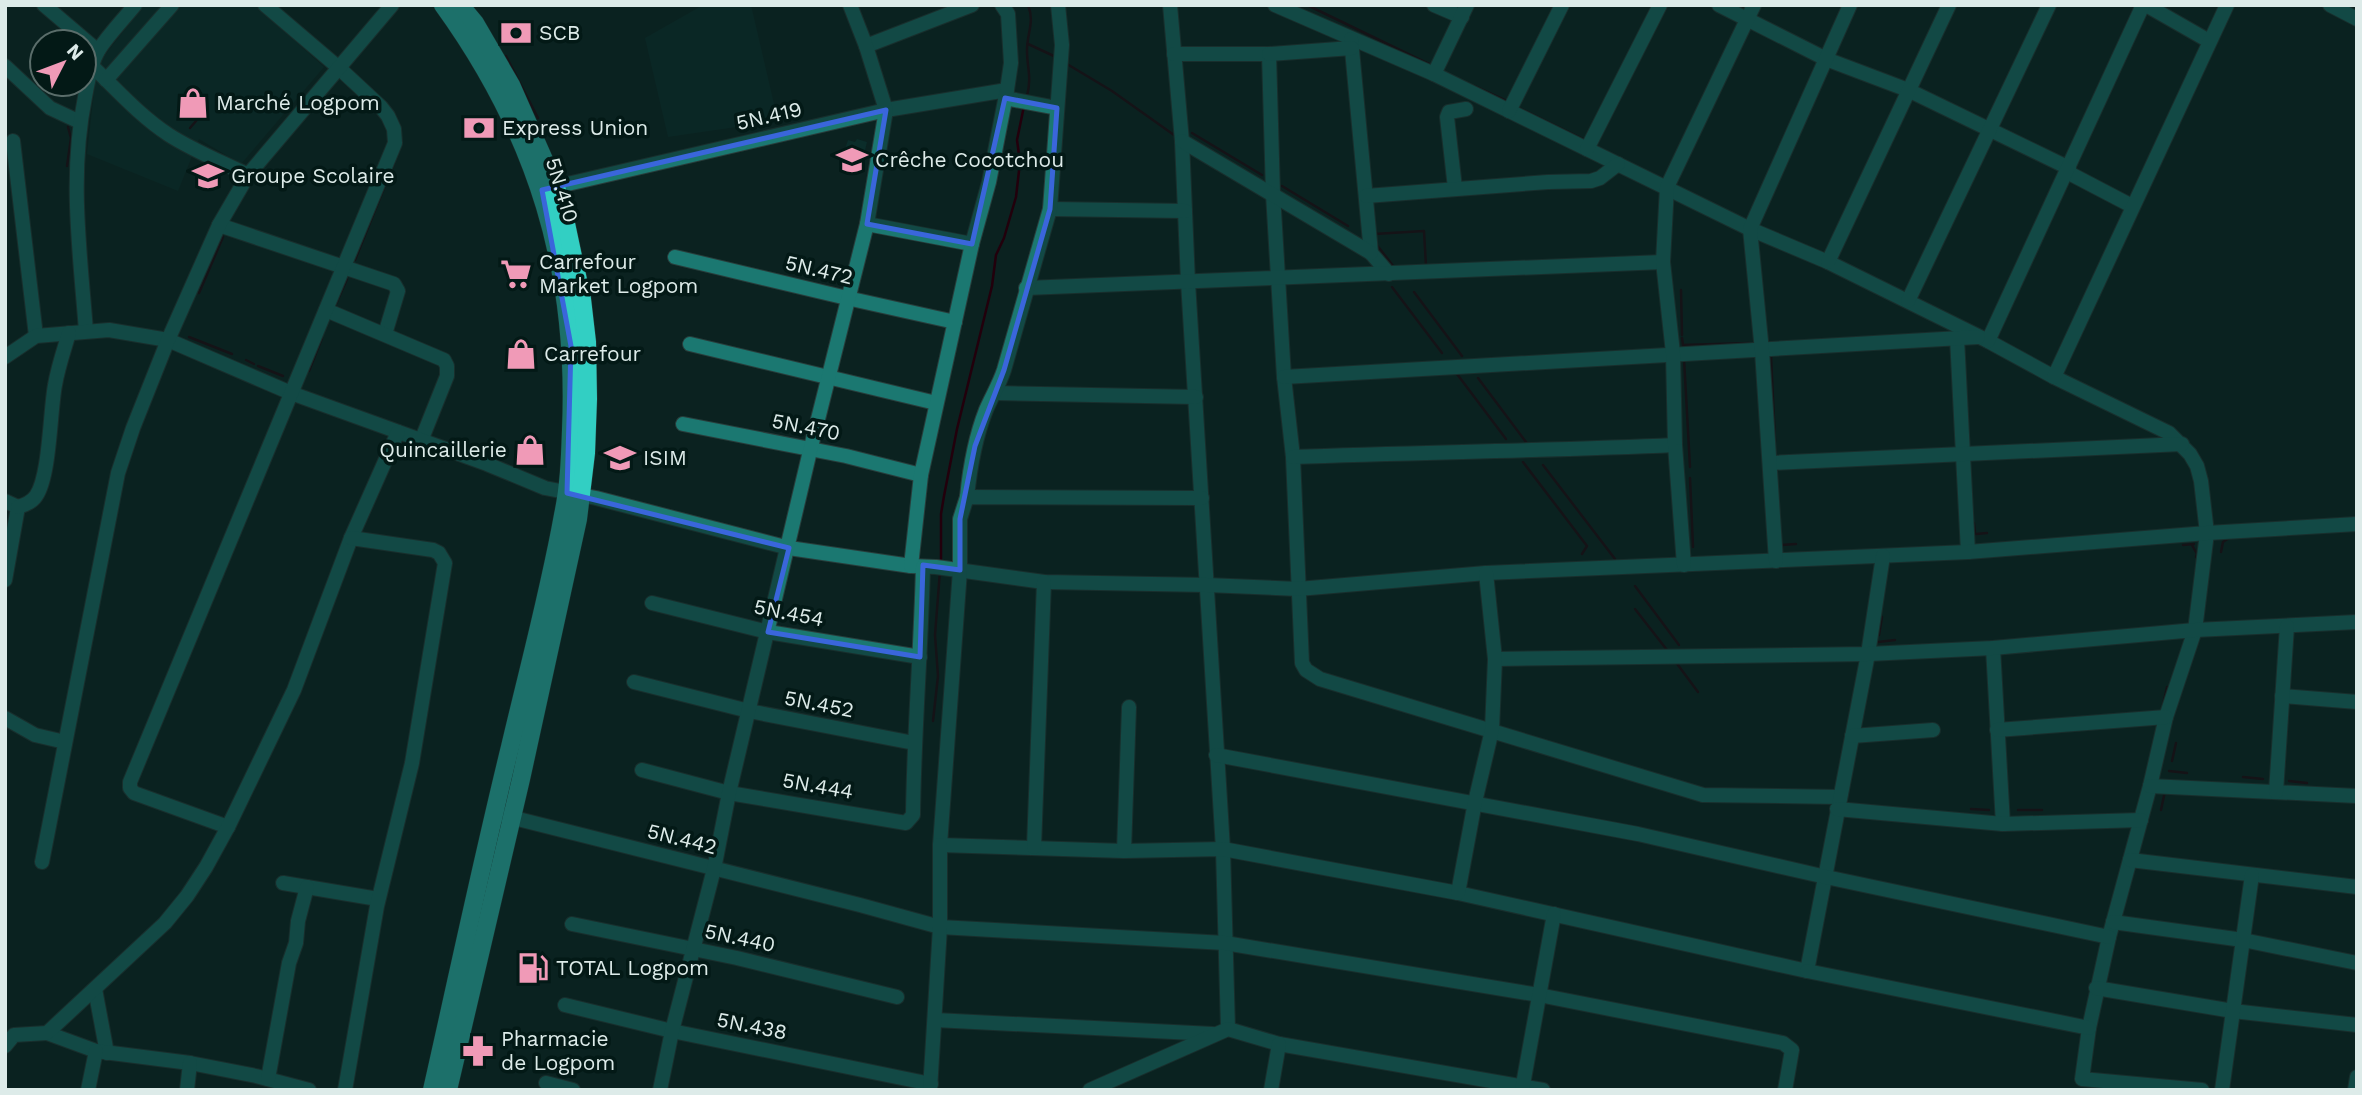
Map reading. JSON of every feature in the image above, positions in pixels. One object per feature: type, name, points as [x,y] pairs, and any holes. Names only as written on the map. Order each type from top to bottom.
[{"type":"main road","name":"5N.410","points":[[443,5],[474,49],[549,188],[571,346],[574,494],[503,816]]},
{"type":"main road","points":[[460,5],[475,23],[511,85],[549,188]]},
{"type":"main road","points":[[432,1090],[503,816]]},
{"type":"main road","points":[[448,1090],[503,816]]},
{"type":"street","points":[[44,5],[71,28]]},
{"type":"street","points":[[98,51],[135,5]]},
{"type":"street","points":[[106,80],[172,5]]},
{"type":"street","points":[[228,827],[134,793],[130,782],[395,143],[394,129],[388,116],[339,68],[265,5]]},
{"type":"street","points":[[41,862],[118,473],[168,340],[219,225],[248,175],[392,5]]},
{"type":"street","points":[[660,1090],[810,451],[867,224],[886,110],[850,5]]},
{"type":"street","points":[[866,46],[972,5]]},
{"type":"street","points":[[914,743],[923,567],[921,475],[972,244],[989,182],[1006,94],[1011,63],[1008,14],[1002,5]]},
{"type":"street","points":[[931,1087],[940,927],[940,845],[960,519],[967,497],[975,446],[987,408],[996,393],[1050,209],[1062,44],[1058,5]]},
{"type":"street","points":[[1170,5],[1182,141],[1188,282],[1223,849],[1226,943],[1223,1032]]},
{"type":"street","points":[[1275,5],[1351,43],[1434,74],[1750,229],[1828,262],[2169,433],[2182,444],[2199,473],[2207,533],[2195,630],[2166,717],[2096,988],[2081,1085],[2202,1090]]},
{"type":"street","points":[[1434,5],[1465,11],[1434,74]]},
{"type":"street","points":[[1509,111],[1562,5]]},
{"type":"street","points":[[1587,149],[1660,5]]},
{"type":"street","points":[[1719,5],[1826,59],[1908,90],[1989,128],[2132,206]]},
{"type":"street","points":[[1684,565],[1675,445],[1673,353],[1662,262],[1667,187],[1754,5]]},
{"type":"street","points":[[1776,561],[1762,351],[1750,229],[1850,5]]},
{"type":"street","points":[[1828,262],[1949,5]]},
{"type":"street","points":[[1908,301],[2049,5]]},
{"type":"street","points":[[1984,339],[2068,170],[2144,5],[2209,41]]},
{"type":"street","points":[[2054,377],[2227,5]]},
{"type":"street","points":[[2330,5],[2357,19]]},
{"type":"street","points":[[1174,54],[1269,54],[1351,43]]},
{"type":"street","points":[[1351,43],[1371,253]]},
{"type":"street","points":[[1269,54],[1273,194],[1284,377],[1293,457],[1302,663],[1313,676],[1703,795],[1839,803],[2003,824],[2141,820]]},
{"type":"street","points":[[5,66],[50,108],[80,122]]},
{"type":"street","points":[[98,72],[131,106],[167,134],[248,175]]},
{"type":"street","points":[[1006,94],[1025,102],[1057,108]]},
{"type":"street","name":"5N.419","points":[[549,188],[886,110],[1006,94]]},
{"type":"street","points":[[85,98],[77,148],[76,183],[86,331]]},
{"type":"street","points":[[1455,188],[1447,117],[1453,110],[1466,109]]},
{"type":"street","points":[[13,141],[36,336]]},
{"type":"street","points":[[1182,141],[1371,253],[1389,274]]},
{"type":"street","points":[[1366,196],[1591,181],[1600,178],[1618,164]]},
{"type":"street","points":[[1050,209],[1185,211]]},
{"type":"street","points":[[867,224],[972,244]]},
{"type":"street","points":[[219,225],[394,284],[398,291],[385,334]]},
{"type":"street","name":"5N.472","points":[[675,257],[954,322]]},
{"type":"street","points":[[1026,288],[1662,262]]},
{"type":"street","points":[[326,310],[443,360],[447,366],[447,376],[421,441]]},
{"type":"street","points":[[5,357],[36,336],[86,331],[126,332],[168,340],[291,393],[487,464],[545,488],[789,548],[1044,582],[1298,589],[1486,573],[1968,552],[2357,524]]},
{"type":"street","points":[[5,580],[12,504],[28,503],[36,496],[41,485],[55,383],[69,333]]},
{"type":"street","points":[[1284,377],[1673,353],[1762,351],[1956,338],[1984,339]]},
{"type":"street","points":[[1956,338],[1968,552]]},
{"type":"street","points":[[690,344],[936,403]]},
{"type":"street","points":[[996,393],[1196,397]]},
{"type":"street","name":"5N.470","points":[[683,424],[846,456],[921,475]]},
{"type":"street","points":[[47,1033],[165,923],[206,867],[294,690],[351,538],[398,432]]},
{"type":"street","points":[[1770,463],[2182,444]]},
{"type":"street","points":[[1293,457],[1675,445]]},
{"type":"street","points":[[967,497],[1202,498]]},
{"type":"street","points":[[345,1090],[378,900],[412,763],[445,563],[439,553],[433,551],[351,538]]},
{"type":"street","points":[[1807,971],[1868,654],[1883,556]]},
{"type":"street","points":[[1458,892],[1492,730],[1495,660],[1486,573]]},
{"type":"street","points":[[1034,847],[1044,582]]},
{"type":"street","name":"5N.454","points":[[652,603],[768,632],[920,657]]},
{"type":"street","points":[[1495,660],[1868,654],[1993,648],[2195,630],[2357,622]]},
{"type":"street","points":[[2276,792],[2287,626]]},
{"type":"street","points":[[1993,648],[2003,824]]},
{"type":"street","name":"5N.452","points":[[634,682],[749,711],[914,743]]},
{"type":"street","points":[[2282,696],[2357,702]]},
{"type":"street","points":[[1124,851],[1129,707]]},
{"type":"street","points":[[1997,730],[2166,717]]},
{"type":"street","points":[[5,718],[35,735],[65,742]]},
{"type":"street","points":[[1852,736],[1933,730]]},
{"type":"street","name":"5N.444","points":[[642,770],[729,793],[906,823],[914,815],[914,743]]},
{"type":"street","points":[[1216,755],[1475,802],[1638,834],[1826,877],[2111,930],[2243,940],[2357,963]]},
{"type":"street","points":[[2150,786],[2357,796]]},
{"type":"street","name":"5N.442","points":[[503,816],[940,927],[1226,943],[1539,995],[1783,1043],[1792,1050],[1785,1090]]},
{"type":"street","points":[[940,845],[1124,851],[1223,849],[1458,892],[1807,971],[2089,1028]]},
{"type":"street","points":[[2130,860],[2357,887]]},
{"type":"street","points":[[2222,1090],[2252,875]]},
{"type":"street","points":[[283,883],[378,900]]},
{"type":"street","points":[[268,1079],[283,990],[307,887]]},
{"type":"street","points":[[1522,1088],[1554,914]]},
{"type":"street","name":"5N.440","points":[[572,925],[737,958],[898,997]]},
{"type":"street","points":[[2096,988],[2233,1011],[2357,1025]]},
{"type":"street","points":[[88,1090],[101,1052],[95,989]]},
{"type":"street","name":"5N.438","points":[[565,1005],[931,1087]]},
{"type":"street","points":[[935,1020],[1223,1032],[1279,1045],[1543,1090]]},
{"type":"street","points":[[1091,1090],[1223,1032]]},
{"type":"street","points":[[8,1038],[47,1033],[101,1052],[190,1063],[268,1079],[301,1089]]},
{"type":"street","points":[[1271,1090],[1279,1045]]},
{"type":"street","points":[[187,1090],[190,1063]]},
{"type":"street","points":[[2355,1090],[2357,1077]]},
{"type":"street","points":[[546,1083],[573,1090]]},
{"type":"highlighted area","points":[[1005,98],[1057,108],[1050,209],[1004,370],[975,446],[960,519],[960,570],[923,565],[920,657],[768,632],[789,548],[567,493],[571,346],[542,190],[886,110],[867,224],[972,244]]},
{"type":"shaded area","name":"Marché Logpom","points":[[144,5],[255,5],[324,67],[241,164],[199,139],[178,191],[87,154],[93,98],[98,98],[98,64]]},
{"type":"shaded area","points":[[703,5],[751,5],[778,121],[668,137],[645,38]]},
{"type":"shaded area","name":"Crêche Cocotchou","points":[[857,139],[867,142],[860,172],[839,167],[848,140],[855,142]]},
{"type":"waterway","points":[[1027,96],[1027,50],[1031,22],[1028,5]]},
{"type":"waterway","points":[[1307,5],[1433,66]]},
{"type":"waterway","points":[[1028,44],[1056,57]]},
{"type":"waterway","points":[[506,56],[538,118]]},
{"type":"waterway","points":[[1067,64],[1112,91],[1174,135]]},
{"type":"waterway","points":[[1474,86],[1509,102]]},
{"type":"waterway","points":[[941,561],[941,514],[944,496],[957,429],[992,286],[996,255],[1016,197],[1020,162],[1017,140],[1024,106]]},
{"type":"waterway","points":[[1519,108],[1585,140]]},
{"type":"waterway","points":[[190,128],[202,114]]},
{"type":"waterway","points":[[67,166],[71,138],[68,127]]},
{"type":"waterway","points":[[1192,133],[1262,175]]},
{"type":"waterway","points":[[355,260],[394,163]]},
{"type":"waterway","points":[[1282,186],[1348,226]]},
{"type":"waterway","points":[[1374,234],[1424,231],[1426,266]]},
{"type":"waterway","points":[[199,293],[223,237]]},
{"type":"waterway","points":[[1376,244],[1394,267]]},
{"type":"waterway","points":[[335,306],[347,279]]},
{"type":"waterway","points":[[1392,287],[1442,353]]},
{"type":"waterway","points":[[1681,290],[1682,335]]},
{"type":"waterway","points":[[1414,292],[1462,356]]},
{"type":"waterway","points":[[189,337],[232,354]]},
{"type":"waterway","points":[[309,371],[322,338]]},
{"type":"waterway","points":[[1682,338],[1683,345],[1749,343]]},
{"type":"waterway","points":[[1771,356],[1775,441]]},
{"type":"waterway","points":[[1684,359],[1690,467]]},
{"type":"waterway","points":[[246,360],[254,364]]},
{"type":"waterway","points":[[258,366],[283,376]]},
{"type":"waterway","points":[[1457,374],[1506,439]]},
{"type":"waterway","points":[[1478,378],[1526,442]]},
{"type":"waterway","points":[[1523,462],[1587,546],[1582,554]]},
{"type":"waterway","points":[[1543,465],[1615,559]]},
{"type":"waterway","points":[[1690,478],[1693,547]]},
{"type":"waterway","points":[[1974,523],[1975,533]]},
{"type":"waterway","points":[[1976,534],[1987,533]]},
{"type":"waterway","points":[[2221,552],[2223,542],[2229,538]]},
{"type":"waterway","points":[[1781,545],[1796,544]]},
{"type":"waterway","points":[[2183,545],[2194,544]]},
{"type":"waterway","points":[[2192,545],[2196,557]]},
{"type":"waterway","points":[[933,721],[938,676],[935,635],[940,571]]},
{"type":"waterway","points":[[1635,586],[1679,645]]},
{"type":"waterway","points":[[1635,609],[1667,650]]},
{"type":"waterway","points":[[1879,635],[1882,617]]},
{"type":"waterway","points":[[1878,642],[1895,640]]},
{"type":"waterway","points":[[1675,661],[1698,692]]},
{"type":"waterway","points":[[2163,705],[2167,687]]},
{"type":"waterway","points":[[2172,761],[2176,743]]},
{"type":"waterway","points":[[2169,771],[2187,773]]},
{"type":"waterway","points":[[2243,777],[2263,779]]},
{"type":"waterway","points":[[2289,781],[2307,783]]},
{"type":"waterway","points":[[2161,810],[2165,791]]},
{"type":"waterway","points":[[1971,809],[1989,810]]},
{"type":"waterway","points":[[2018,810],[2042,810]]},
{"type":"place","name":"SCB","points":[[516,33]]},
{"type":"place","name":"Marché Logpom","points":[[193,103]]},
{"type":"place","name":"Express Union","points":[[479,128]]},
{"type":"place","name":"Crêche Cocotchou","points":[[852,160]]},
{"type":"place","name":"Groupe Scolaire","points":[[208,176]]},
{"type":"place","name":"Carrefour Market Logpom","points":[[516,274]]},
{"type":"place","name":"Carrefour","points":[[521,354]]},
{"type":"place","name":"Quincaillerie","points":[[530,450]]},
{"type":"place","name":"ISIM","points":[[620,458]]},
{"type":"place","name":"TOTAL Logpom","points":[[533,968]]},
{"type":"place","name":"Pharmacie de Logpom","points":[[478,1051]]}]
